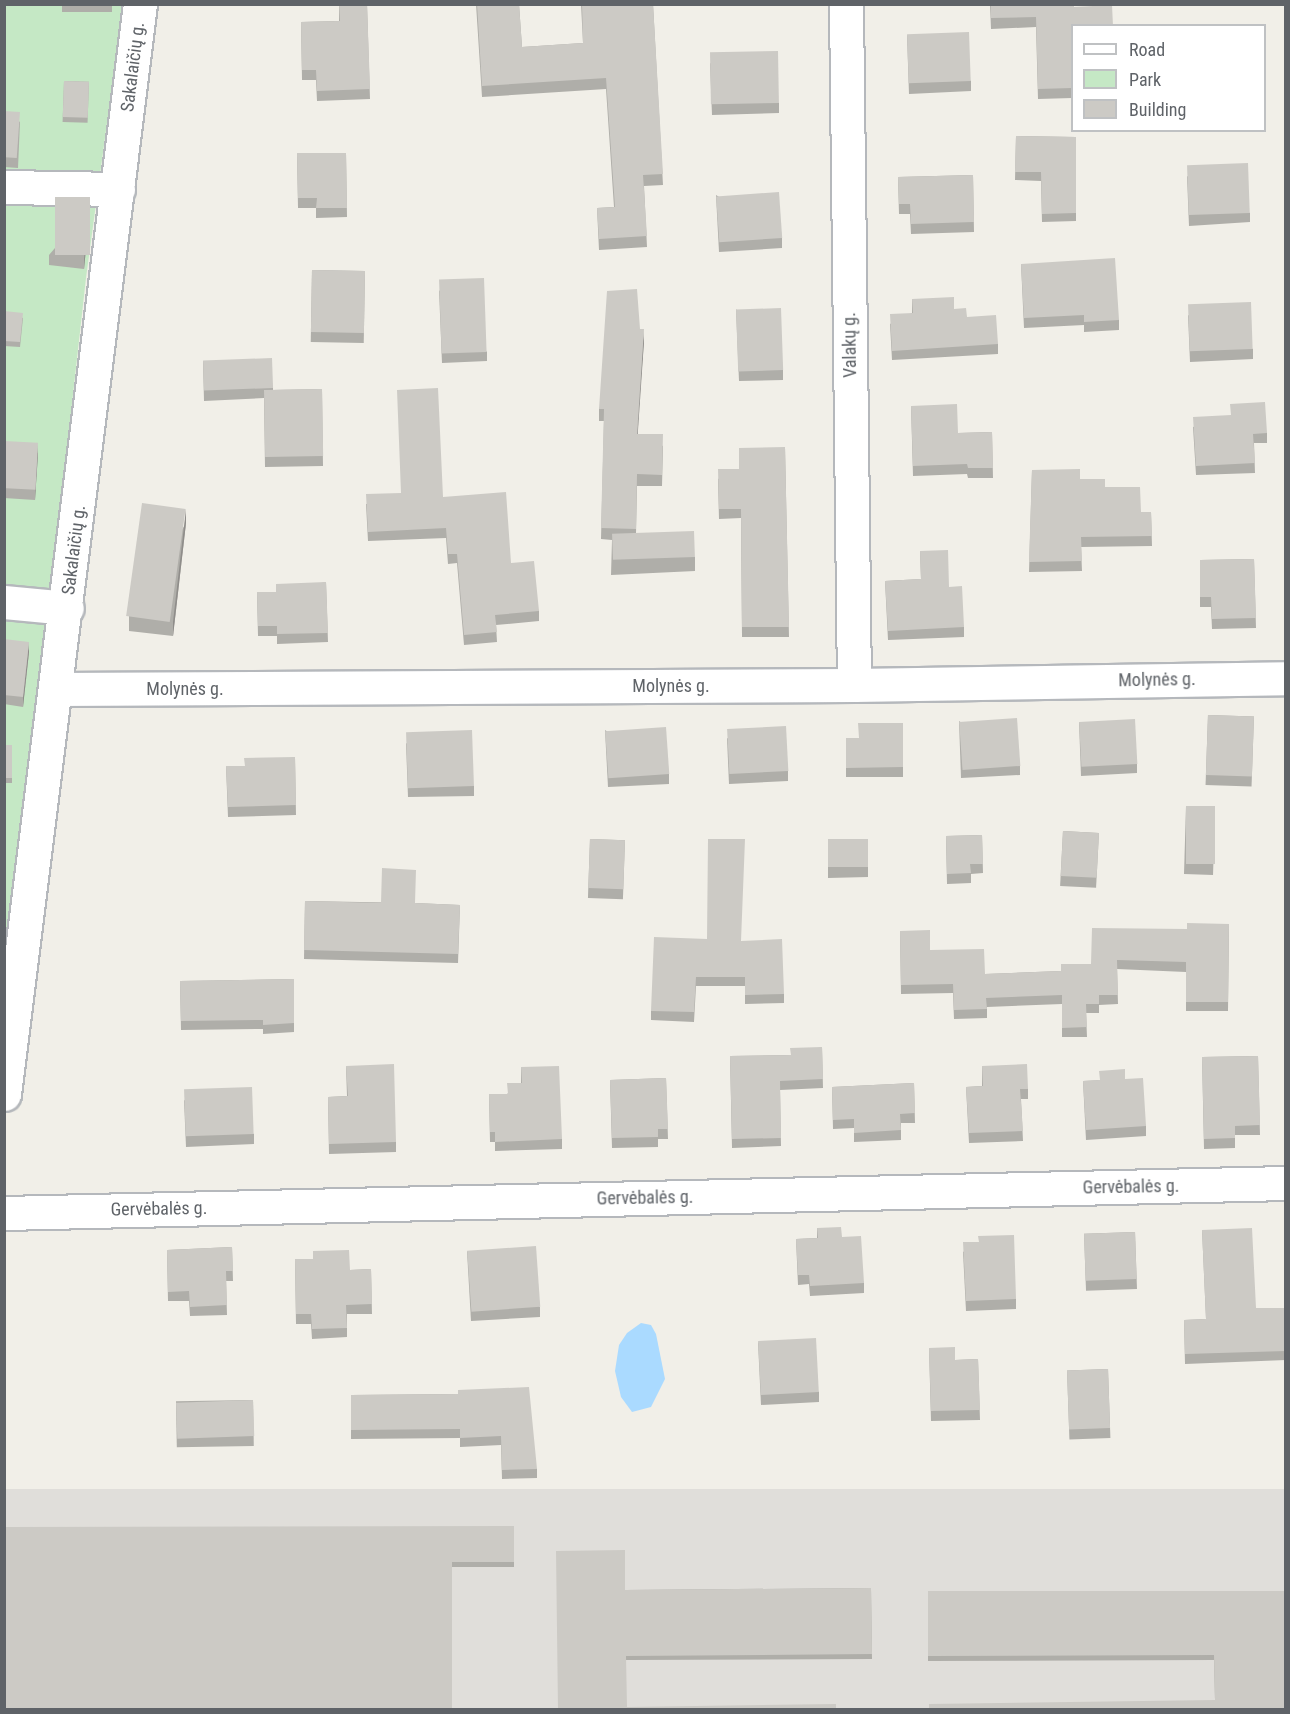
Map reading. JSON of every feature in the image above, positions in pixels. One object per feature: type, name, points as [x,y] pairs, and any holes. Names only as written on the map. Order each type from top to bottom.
[{"type":"street","name":"Sakalaičių g.","points":[[4,1094],[11,986],[67,608],[140,4]]},
{"type":"street","name":"Valakų g.","points":[[846,4],[854,685]]},
{"type":"street","points":[[4,187],[118,189]]},
{"type":"street","points":[[4,602],[67,608]]},
{"type":"street","name":"Molynės g.","points":[[56,689],[854,685],[1286,678]]},
{"type":"street","name":"Gervėbalės g.","points":[[4,1213],[1286,1183]]},
{"type":"shaded area","points":[[5,1489],[1285,1489],[1285,1710],[5,1710]]},
{"type":"green space","points":[[5,5],[123,5],[86,278],[52,583],[5,949]]},
{"type":"water","points":[[641,1323],[651,1325],[656,1334],[665,1379],[651,1407],[632,1412],[621,1397],[615,1371],[619,1345],[627,1333]]},
{"type":"building","points":[[339,4],[367,4],[370,89],[317,91],[316,70],[302,70],[301,22],[340,21]]},
{"type":"building","points":[[477,4],[519,4],[522,47],[583,43],[582,4],[653,4],[663,174],[643,175],[647,236],[599,239],[597,208],[615,207],[606,78],[482,86]]},
{"type":"building","points":[[991,4],[1074,4],[1074,7],[1112,5],[1113,24],[1071,24],[1071,88],[1038,89],[1036,17],[991,18]]},
{"type":"building","points":[[969,32],[971,81],[909,83],[907,34]]},
{"type":"building","points":[[778,51],[779,103],[711,104],[710,52]]},
{"type":"building","points":[[64,81],[89,82],[88,118],[63,117]]},
{"type":"building","points":[[4,111],[20,112],[17,158],[4,157]]},
{"type":"building","points":[[1016,136],[1076,137],[1076,213],[1042,214],[1041,172],[1015,172]]},
{"type":"building","points":[[297,153],[346,153],[347,208],[316,208],[317,198],[298,198]]},
{"type":"building","points":[[1248,163],[1250,213],[1189,215],[1187,165]]},
{"type":"building","points":[[973,175],[974,222],[911,224],[910,204],[899,204],[898,177]]},
{"type":"building","points":[[779,192],[782,238],[719,242],[716,196]]},
{"type":"building","points":[[55,197],[90,197],[90,255],[55,255]]},
{"type":"building","points":[[1115,258],[1119,320],[1084,322],[1084,315],[1024,318],[1021,264]]},
{"type":"building","points":[[312,270],[365,271],[364,333],[311,332]]},
{"type":"building","points":[[484,278],[487,352],[442,354],[439,280]]},
{"type":"building","points":[[637,289],[640,329],[644,329],[637,434],[663,434],[662,475],[637,474],[636,529],[601,528],[604,409],[599,409],[607,291]]},
{"type":"building","points":[[954,297],[954,309],[966,308],[967,317],[996,315],[998,344],[892,351],[890,314],[913,313],[912,299]]},
{"type":"building","points":[[1251,302],[1253,349],[1190,351],[1188,304]]},
{"type":"building","points":[[781,308],[783,370],[738,372],[736,310]]},
{"type":"building","points":[[4,311],[23,313],[20,342],[4,341]]},
{"type":"building","points":[[272,358],[273,388],[204,390],[203,360]]},
{"type":"building","points":[[438,388],[443,497],[506,492],[511,563],[534,561],[539,611],[495,615],[497,632],[464,635],[457,554],[448,554],[446,528],[368,532],[366,494],[401,493],[397,390]]},
{"type":"building","points":[[322,389],[323,456],[265,457],[264,390]]},
{"type":"building","points":[[1265,402],[1267,433],[1253,434],[1255,463],[1196,466],[1193,417],[1231,415],[1230,404]]},
{"type":"building","points":[[957,404],[958,433],[992,432],[993,468],[968,468],[967,464],[913,466],[911,406]]},
{"type":"building","points":[[4,441],[38,443],[35,490],[4,488]]},
{"type":"building","points":[[785,447],[789,627],[742,627],[741,509],[719,509],[718,469],[739,469],[739,448]]},
{"type":"building","points":[[1080,469],[1080,479],[1105,479],[1105,487],[1140,487],[1141,512],[1151,512],[1152,536],[1081,537],[1082,561],[1029,562],[1032,470]]},
{"type":"building","points":[[142,503],[186,509],[170,622],[126,616]]},
{"type":"building","points":[[694,531],[695,557],[613,560],[612,534]]},
{"type":"building","points":[[948,550],[949,587],[962,586],[964,627],[888,631],[885,581],[921,579],[920,551]]},
{"type":"building","points":[[1254,559],[1256,618],[1212,619],[1211,597],[1200,597],[1200,560]]},
{"type":"building","points":[[326,582],[328,633],[277,634],[277,626],[258,626],[257,592],[276,592],[276,584]]},
{"type":"building","points":[[4,639],[29,642],[23,697],[4,695]]},
{"type":"building","points":[[1208,715],[1254,717],[1252,777],[1206,775]]},
{"type":"building","points":[[1017,718],[1020,766],[962,770],[959,722]]},
{"type":"building","points":[[1135,719],[1137,764],[1081,767],[1079,722]]},
{"type":"building","points":[[858,723],[903,723],[903,767],[846,768],[846,738],[859,738]]},
{"type":"building","points":[[786,726],[788,771],[729,774],[727,729]]},
{"type":"building","points":[[666,727],[669,774],[608,778],[605,731]]},
{"type":"building","points":[[472,730],[474,786],[408,788],[406,732]]},
{"type":"building","points":[[4,745],[12,745],[12,778],[4,778]]},
{"type":"building","points":[[295,757],[296,805],[228,807],[226,766],[245,766],[244,758]]},
{"type":"building","points":[[1186,806],[1215,806],[1215,864],[1186,864]]},
{"type":"building","points":[[1063,831],[1099,833],[1097,878],[1061,876]]},
{"type":"building","points":[[982,835],[983,864],[970,864],[971,873],[947,874],[946,836]]},
{"type":"building","points":[[590,839],[625,840],[623,889],[588,888]]},
{"type":"building","points":[[708,839],[745,839],[741,941],[782,939],[784,994],[745,995],[745,977],[696,977],[694,1012],[651,1011],[654,937],[707,939]]},
{"type":"building","points":[[828,839],[868,839],[868,867],[828,867]]},
{"type":"building","points":[[382,868],[416,870],[415,903],[460,905],[458,954],[304,950],[305,901],[381,903]]},
{"type":"building","points":[[1187,923],[1229,924],[1228,1002],[1186,1002],[1186,962],[1117,960],[1118,995],[1099,995],[1099,1004],[1086,1004],[1087,1027],[1062,1028],[1062,995],[986,998],[987,1009],[954,1010],[953,984],[901,985],[900,931],[930,930],[930,950],[984,949],[985,974],[1061,971],[1061,964],[1091,964],[1092,928],[1187,929]]},
{"type":"building","points":[[294,979],[294,1023],[263,1025],[263,1020],[181,1021],[180,981]]},
{"type":"building","points":[[822,1047],[823,1079],[780,1081],[781,1138],[732,1139],[730,1056],[791,1055],[790,1048]]},
{"type":"building","points":[[1258,1056],[1260,1125],[1235,1126],[1235,1138],[1204,1139],[1202,1057]]},
{"type":"building","points":[[394,1064],[396,1142],[329,1144],[328,1097],[348,1096],[346,1066]]},
{"type":"building","points":[[1027,1064],[1028,1089],[1020,1089],[1023,1131],[969,1133],[966,1087],[983,1086],[982,1066]]},
{"type":"building","points":[[559,1066],[562,1139],[495,1142],[495,1132],[490,1132],[489,1094],[508,1094],[507,1083],[522,1083],[521,1067]]},
{"type":"building","points":[[1125,1069],[1125,1079],[1143,1078],[1146,1126],[1086,1130],[1083,1081],[1100,1080],[1099,1071]]},
{"type":"building","points":[[666,1078],[668,1129],[658,1129],[658,1137],[612,1138],[610,1080]]},
{"type":"building","points":[[914,1083],[915,1113],[900,1114],[901,1130],[854,1133],[854,1119],[833,1120],[832,1087]]},
{"type":"building","points":[[252,1087],[254,1134],[186,1136],[184,1089]]},
{"type":"building","points":[[841,1227],[842,1237],[861,1236],[864,1283],[810,1286],[809,1275],[798,1275],[796,1239],[818,1238],[817,1228]]},
{"type":"building","points":[[1252,1228],[1256,1308],[1286,1308],[1286,1351],[1185,1354],[1184,1320],[1206,1319],[1202,1230]]},
{"type":"building","points":[[1135,1232],[1137,1279],[1086,1281],[1084,1234]]},
{"type":"building","points":[[1014,1235],[1016,1299],[966,1301],[963,1242],[979,1242],[978,1236]]},
{"type":"building","points":[[536,1246],[540,1307],[471,1312],[467,1251]]},
{"type":"building","points":[[232,1247],[233,1271],[226,1271],[227,1305],[190,1307],[189,1291],[168,1292],[167,1250]]},
{"type":"building","points":[[349,1250],[350,1270],[371,1269],[372,1304],[346,1305],[347,1328],[312,1329],[311,1314],[296,1314],[295,1259],[313,1259],[313,1251]]},
{"type":"building","points":[[816,1338],[819,1392],[761,1395],[758,1341]]},
{"type":"building","points":[[955,1347],[955,1360],[978,1359],[980,1410],[931,1411],[929,1348]]},
{"type":"building","points":[[1108,1369],[1110,1428],[1069,1429],[1067,1370]]},
{"type":"building","points":[[529,1387],[537,1469],[502,1470],[501,1436],[460,1438],[460,1429],[351,1430],[351,1395],[458,1394],[458,1390]]},
{"type":"building","points":[[253,1400],[254,1436],[177,1439],[176,1403]]},
{"type":"building","points":[[514,1526],[514,1562],[452,1562],[452,1710],[4,1710],[4,1527]]},
{"type":"building","points":[[625,1550],[625,1590],[871,1588],[872,1654],[626,1656],[627,1707],[836,1704],[836,1710],[558,1710],[556,1551]]},
{"type":"building","points":[[928,1591],[1286,1591],[1286,1710],[929,1710],[929,1704],[1215,1700],[1214,1655],[928,1656]]}]
